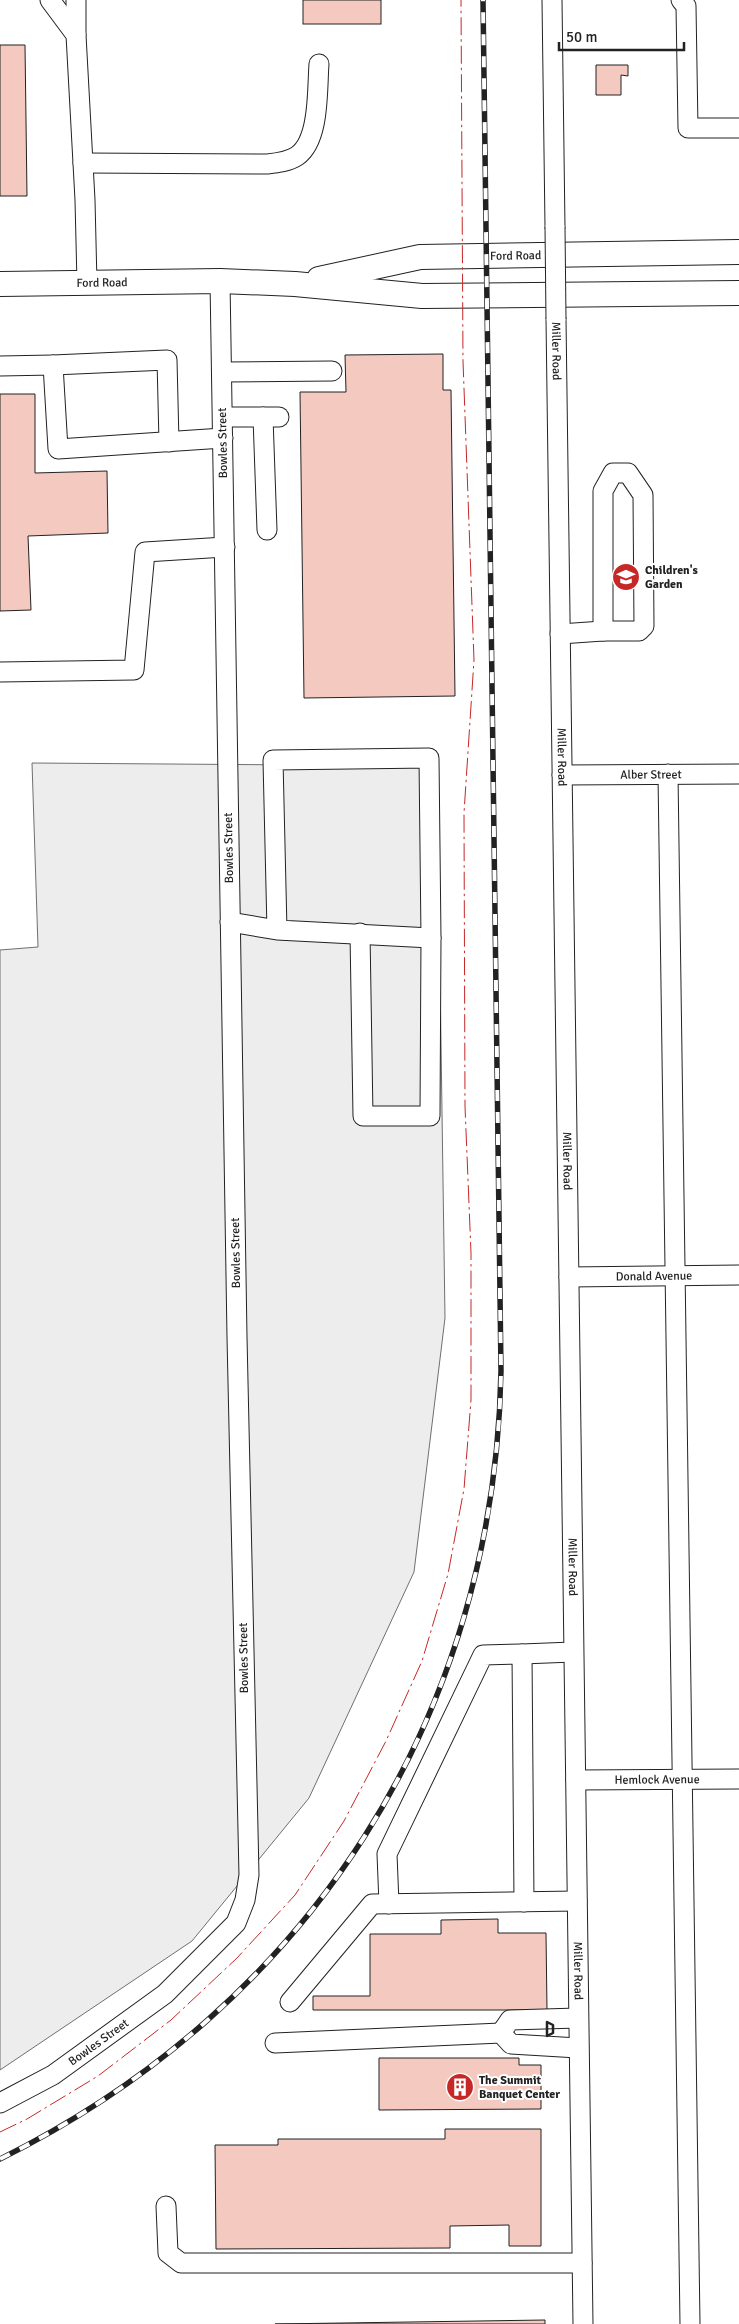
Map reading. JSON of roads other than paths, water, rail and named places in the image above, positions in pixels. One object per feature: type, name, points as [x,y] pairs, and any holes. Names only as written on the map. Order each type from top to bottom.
[{"type":"main road","name":"Ford Road","points":[[295,284],[420,257],[739,252]]},
{"type":"main road","name":"Ford Road","points":[[0,284],[220,281],[295,284],[422,296],[739,293]]},
{"type":"street","points":[[50,0],[76,35]]},
{"type":"street","points":[[76,0],[87,283]]},
{"type":"street","name":"Miller Road","points":[[552,0],[583,2324]]},
{"type":"street","points":[[681,0],[686,6],[688,128],[739,128]]},
{"type":"street","points":[[83,163],[267,164],[284,162],[296,157],[305,149],[313,130],[318,64]]},
{"type":"street","name":"Bowles Street","points":[[0,2103],[54,2075],[165,1994],[236,1924],[245,1900],[249,1875],[230,922],[223,372],[220,281]]},
{"type":"street","points":[[0,366],[167,360],[169,442]]},
{"type":"street","points":[[53,365],[58,448],[223,438]]},
{"type":"street","points":[[223,372],[332,371]]},
{"type":"street","points":[[223,417],[271,417],[268,530]]},
{"type":"street","points":[[560,634],[639,631],[644,626],[643,495],[628,473],[613,473],[603,491],[602,631]]},
{"type":"street","points":[[0,672],[134,670],[145,552],[225,547]]},
{"type":"street","points":[[277,930],[273,760],[429,758],[430,1116],[363,1116],[360,933]]},
{"type":"street","points":[[668,774],[690,2324]]},
{"type":"street","name":"Alber Street","points":[[562,775],[739,774]]},
{"type":"street","points":[[230,922],[277,930],[431,938]]},
{"type":"street","name":"Donald Avenue","points":[[569,1277],[739,1275]]},
{"type":"street","points":[[388,1904],[387,1854],[483,1655],[573,1652]]},
{"type":"street","points":[[522,1654],[524,1902]]},
{"type":"street","name":"Hemlock Avenue","points":[[576,1780],[739,1779]]},
{"type":"street","points":[[290,2002],[372,1904],[577,1901]]},
{"type":"street","points":[[501,2033],[510,2020],[578,2018]]},
{"type":"street","points":[[274,2043],[501,2033]]},
{"type":"street","points":[[501,2033],[511,2044],[578,2048]]},
{"type":"street","points":[[166,2206],[168,2253],[181,2263],[582,2263]]},
{"type":"railway","points":[[0,2159],[110,2095],[208,2020],[293,1933],[364,1837],[421,1732],[464,1618],[490,1498],[501,1371],[483,0]]},
{"type":"place","name":"Children's Garden","points":[[626,577]]},
{"type":"place","name":"The Summit Banquet Center","points":[[460,2087]]}]
